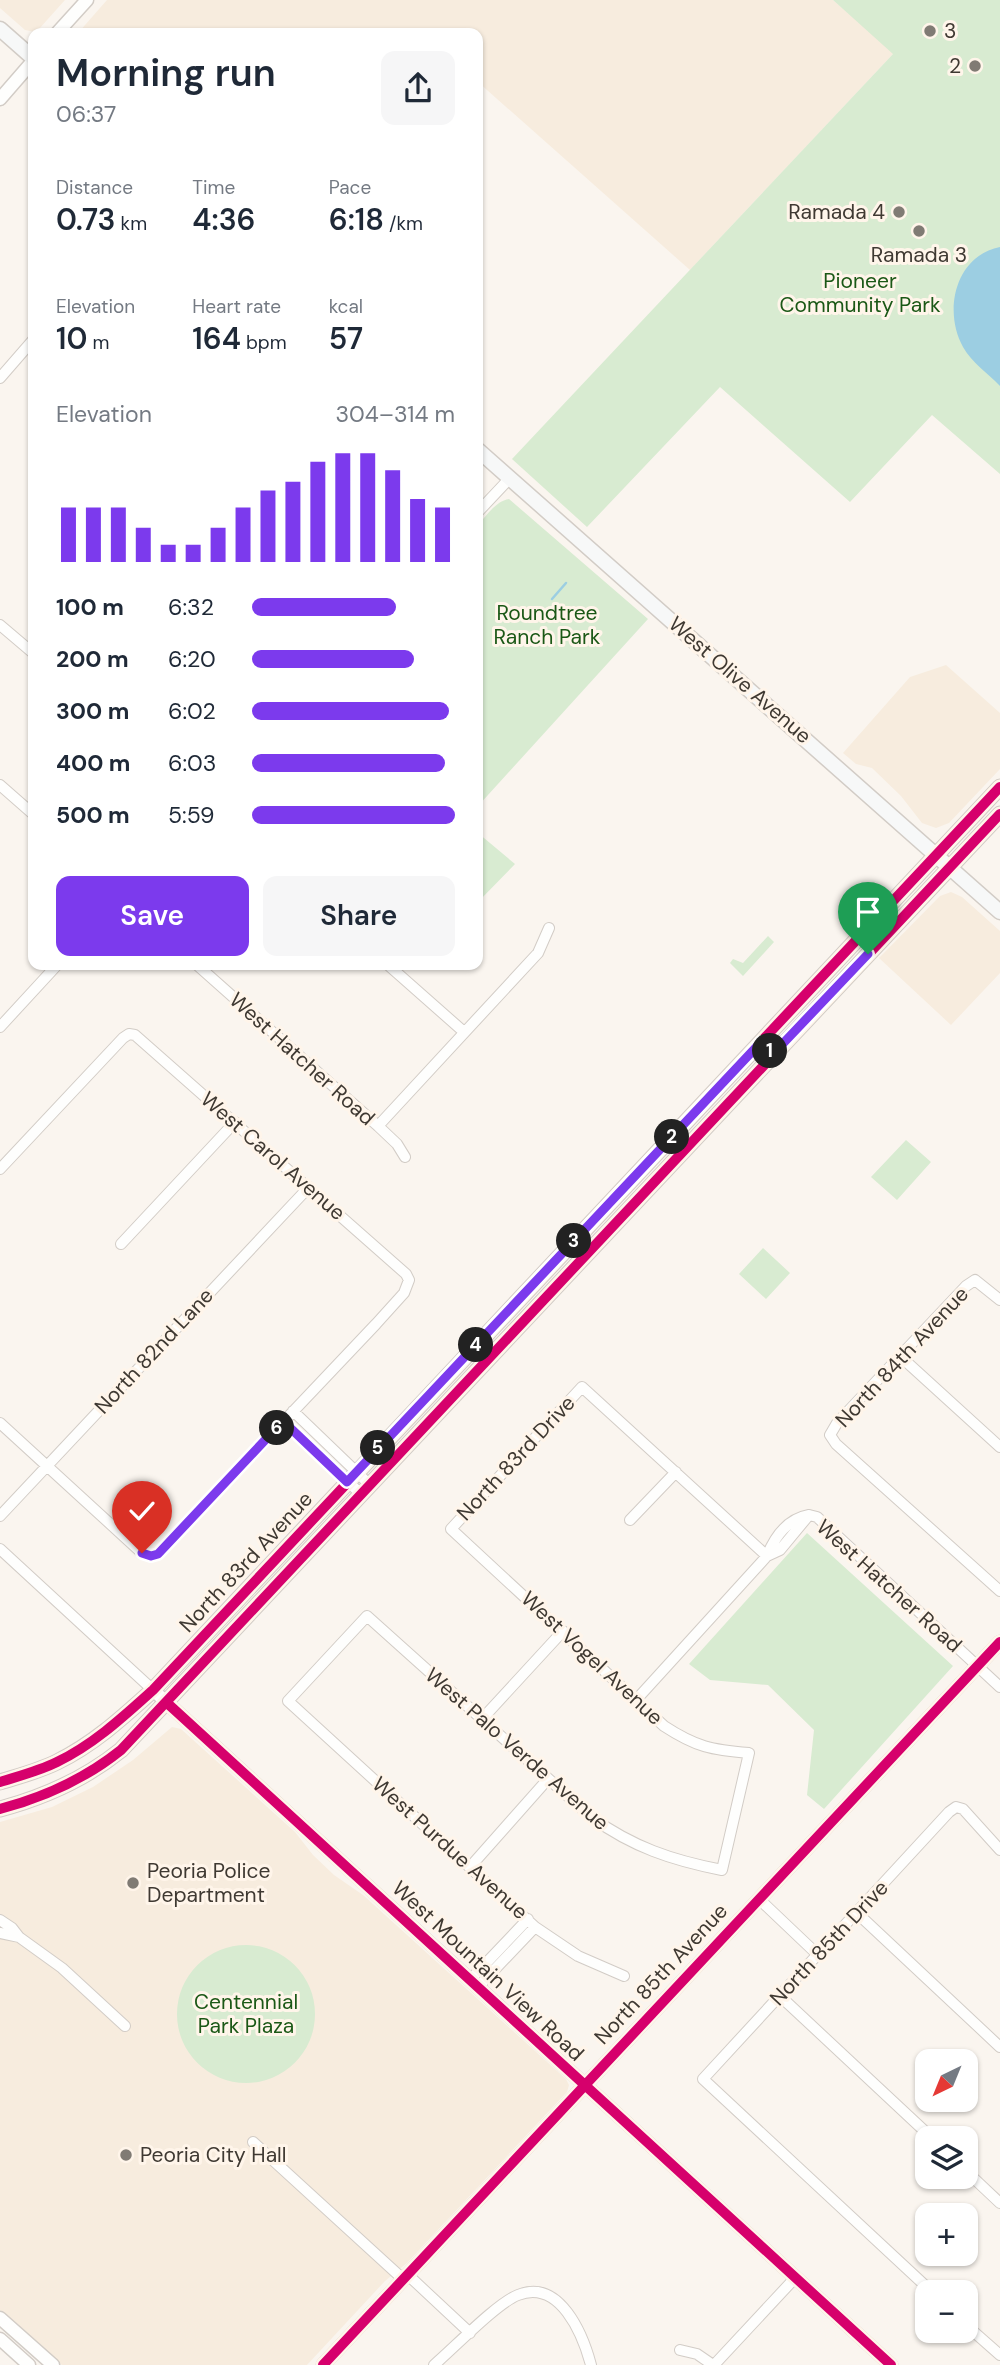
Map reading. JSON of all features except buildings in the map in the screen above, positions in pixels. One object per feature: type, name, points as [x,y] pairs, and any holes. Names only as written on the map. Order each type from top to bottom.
[{"type":"main road","points":[[0,29],[28,54]]},
{"type":"main road","name":"West Olive Avenue","points":[[483,454],[1000,912]]},
{"type":"main road","name":"North 83rd Avenue","points":[[0,1782],[61,1760],[105,1732],[153,1690],[1000,787]]},
{"type":"main road","name":"North 83rd Avenue","points":[[0,1809],[53,1792],[87,1774],[121,1750],[1000,814]]},
{"type":"main road","points":[[765,1038],[778,1050]]},
{"type":"main road","points":[[61,1760],[74,1770],[87,1774]]},
{"type":"street","points":[[62,28],[87,0]]},
{"type":"street","points":[[0,99],[28,65]]},
{"type":"street","points":[[0,378],[28,346]]},
{"type":"street","points":[[483,507],[510,478]]},
{"type":"street","points":[[0,625],[28,649]]},
{"type":"street","points":[[0,785],[28,810]]},
{"type":"street","points":[[378,1126],[538,953],[550,928]]},
{"type":"street","points":[[0,1027],[52,970]]},
{"type":"street","name":"West Hatcher Road","points":[[203,970],[378,1126],[397,1144],[405,1157]]},
{"type":"street","points":[[394,970],[464,1032]]},
{"type":"street","name":"West Carol Avenue","points":[[0,1169],[129,1034],[135,1035],[309,1187],[406,1274],[409,1280],[404,1293],[292,1411]]},
{"type":"street","points":[[121,1244],[235,1122]]},
{"type":"street","name":"North 82nd Lane","points":[[0,1516],[309,1187]]},
{"type":"street","name":"North 84th Avenue","points":[[1000,1300],[975,1280],[966,1286],[837,1423],[831,1435],[836,1444],[1000,1591]]},
{"type":"street","points":[[901,1356],[1000,1447]]},
{"type":"street","name":"North 83rd Drive","points":[[451,1529],[582,1387],[676,1472]]},
{"type":"street","points":[[0,1423],[142,1553],[151,1556],[158,1554],[292,1411],[352,1477]]},
{"type":"street","points":[[283,1421],[365,1489]]},
{"type":"street","points":[[630,1520],[676,1472],[766,1556],[636,1700]]},
{"type":"street","name":"West Hatcher Road","points":[[766,1556],[774,1540],[792,1520],[809,1515],[817,1517],[1000,1687]]},
{"type":"street","name":"West Vogel Avenue","points":[[451,1529],[664,1726],[693,1743],[710,1749],[750,1753],[722,1870]]},
{"type":"street","name":"West Mountain View Road","points":[[0,1549],[891,2365]]},
{"type":"street","name":"West Palo Verde Avenue","points":[[288,1702],[367,1616],[590,1817],[615,1835],[654,1853],[722,1870]]},
{"type":"street","points":[[481,1719],[563,1631]]},
{"type":"street","name":"North 85th Avenue","points":[[323,2365],[1000,1642]]},
{"type":"street","name":"West Purdue Avenue","points":[[288,1702],[531,1923],[578,1956],[624,1976]]},
{"type":"street","points":[[470,1867],[548,1779]]},
{"type":"street","name":"North 85th Drive","points":[[919,2280],[703,2079],[956,1807],[963,1809],[1000,1850]]},
{"type":"street","points":[[759,1899],[818,1955]]},
{"type":"street","points":[[857,1913],[1000,2047]]},
{"type":"street","points":[[0,1920],[62,1968],[125,2026]]},
{"type":"street","points":[[474,1984],[531,1923]]},
{"type":"street","points":[[0,1933],[19,1937]]},
{"type":"street","points":[[780,1996],[919,2126]]},
{"type":"street","points":[[253,2142],[470,2333]]},
{"type":"street","points":[[978,2182],[1000,2203]]},
{"type":"street","points":[[680,2350],[697,2354],[713,2365],[795,2278]]},
{"type":"street","points":[[435,2365],[516,2295],[537,2291],[558,2302],[574,2320],[584,2339],[591,2365]]},
{"type":"street","points":[[0,2318],[53,2365]]},
{"type":"street","points":[[978,2336],[1000,2355]]},
{"type":"street","points":[[0,2339],[29,2365]]},
{"type":"shaded area","points":[[0,0],[65,0],[40,28],[28,28],[28,31],[0,8]]},
{"type":"shaded area","points":[[107,0],[833,0],[894,53],[690,270],[483,86],[483,28],[82,28]]},
{"type":"shaded area","points":[[946,665],[1000,713],[1000,769],[949,823],[936,828],[922,823],[901,796],[872,768],[856,764],[843,753],[910,677]]},
{"type":"shaded area","points":[[951,892],[962,897],[1000,931],[1000,973],[951,1025],[879,958],[940,896]]},
{"type":"shaded area","points":[[172,1727],[181,1729],[295,1832],[313,1855],[334,1875],[363,1895],[566,2079],[569,2085],[567,2092],[407,2263],[385,2281],[307,2365],[62,2365],[0,2310],[0,1822],[52,1807],[93,1787],[133,1760]]},
{"type":"green space","name":"Pioneer Community Park","points":[[833,0],[1000,0],[1000,474],[932,415],[850,502],[720,387],[587,527],[512,459],[893,54]]},
{"type":"green space","name":"Roundtree Ranch Park","points":[[509,499],[648,619],[483,800],[483,519],[504,500]]},
{"type":"green space","points":[[483,837],[515,864],[483,897]]},
{"type":"green space","points":[[768,936],[774,942],[743,976],[730,963],[733,959],[743,963]]},
{"type":"green space","points":[[906,1140],[931,1162],[897,1200],[871,1177]]},
{"type":"green space","points":[[763,1248],[790,1273],[766,1299],[739,1274]]},
{"type":"green space","points":[[807,1533],[953,1666],[824,1809],[807,1795],[814,1730],[768,1685],[710,1680],[689,1664]]},
{"type":"green space","name":"Centennial Park Plaza","points":[[246,1945],[272,1950],[295,1965],[310,1988],[315,2014],[310,2040],[295,2063],[272,2078],[246,2083],[220,2078],[197,2063],[182,2040],[177,2014],[182,1988],[197,1965],[220,1950]]},
{"type":"water","points":[[1000,247],[1000,386],[975,363],[963,347],[957,333],[954,302],[963,273],[972,261],[985,252]]},
{"type":"waterway","points":[[552,599],[566,583]]},
{"type":"cycle path","points":[[0,1782],[43,1768],[71,1755],[108,1729],[153,1690],[1000,787]]},
{"type":"cycle path","points":[[0,1809],[64,1786],[121,1750],[1000,814]]},
{"type":"cycle path","points":[[323,2365],[1000,1642]]},
{"type":"cycle path","points":[[166,1702],[891,2365]]},
{"type":"place","name":"3","points":[[930,31]]},
{"type":"place","name":"2","points":[[975,66]]},
{"type":"place","name":"Ramada 4","points":[[899,212]]},
{"type":"place","name":"Ramada 3","points":[[919,231]]},
{"type":"place","name":"Peoria Police Department","points":[[133,1883]]},
{"type":"place","name":"Peoria City Hall","points":[[126,2155]]},
{"type":"route","points":[[142,1553],[151,1556],[158,1554],[283,1421],[347,1482],[761,1042],[773,1054],[868,954]]}]
